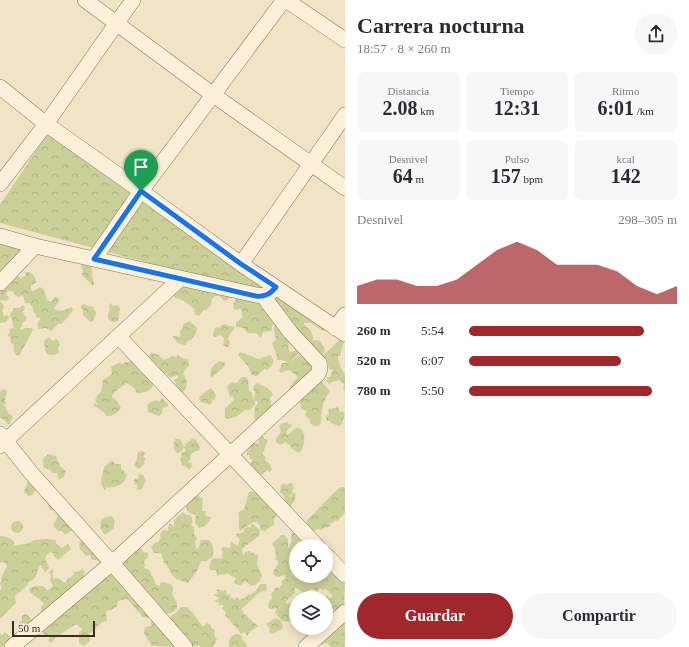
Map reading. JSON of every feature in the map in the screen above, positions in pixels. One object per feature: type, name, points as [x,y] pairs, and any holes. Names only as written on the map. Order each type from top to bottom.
[{"type":"street","points":[[85,0],[212,94],[345,188]]},
{"type":"street","points":[[0,184],[46,124],[133,0]]},
{"type":"street","points":[[94,259],[141,191],[212,94],[285,0],[345,40]]},
{"type":"street","points":[[0,87],[46,124],[241,264],[340,331],[345,315]]},
{"type":"street","points":[[241,264],[345,115]]},
{"type":"street","points":[[0,236],[35,246],[263,296],[270,293],[276,287]]},
{"type":"street","points":[[0,283],[35,246]]},
{"type":"street","points":[[180,279],[119,337],[2,440],[185,647]]},
{"type":"street","points":[[12,647],[112,563],[318,374],[320,369],[319,363],[291,333],[263,296]]},
{"type":"street","points":[[119,337],[310,539]]},
{"type":"street","points":[[333,562],[345,575]]},
{"type":"street","points":[[306,647],[345,612]]},
{"type":"green space","points":[[50,130],[269,289],[232,297],[225,301],[219,296],[215,296],[212,299],[210,307],[206,310],[204,309],[199,316],[195,314],[194,309],[190,305],[175,298],[173,295],[187,273],[153,264],[151,281],[145,278],[149,263],[0,223],[0,205]]},
{"type":"green space","points":[[0,233],[29,240],[0,278]]},
{"type":"green space","points":[[83,264],[90,265],[94,285],[92,285],[82,275],[83,270],[81,268]]},
{"type":"green space","points":[[26,272],[30,272],[35,277],[36,283],[31,285],[31,290],[33,291],[40,287],[44,290],[47,300],[52,302],[54,297],[59,299],[54,308],[56,310],[62,311],[72,307],[73,310],[66,319],[51,331],[46,328],[38,329],[38,322],[41,318],[36,317],[33,307],[29,303],[25,303],[23,295],[18,297],[13,291],[7,291],[6,295],[9,299],[5,301],[0,300],[0,281],[17,275],[21,279],[23,276],[25,277]]},
{"type":"green space","points":[[296,293],[309,303],[328,329],[323,331],[311,323],[304,323],[304,325],[312,333],[312,341],[320,341],[325,350],[322,356],[341,339],[344,341],[340,356],[338,356],[340,365],[345,374],[345,391],[343,390],[344,384],[339,380],[330,384],[326,381],[329,379],[326,378],[332,376],[333,370],[329,369],[327,359],[322,358],[319,369],[291,392],[290,386],[298,377],[289,370],[281,373],[279,371],[282,363],[288,363],[282,360],[277,360],[272,343],[276,340],[274,329],[277,321],[271,298]],"holes":[[[295,338],[307,342],[312,341],[310,342],[311,344],[307,358],[303,358],[300,355],[289,363],[300,352],[297,350],[290,352],[288,343]]]},
{"type":"green space","points":[[236,299],[257,299],[275,322],[272,326],[272,331],[263,332],[261,338],[256,333],[247,333],[244,328],[236,327],[236,322],[242,318],[242,311],[240,308],[237,310],[234,309],[233,304]]},
{"type":"green space","points":[[0,301],[3,304],[4,308],[2,310],[4,316],[8,315],[9,318],[6,322],[0,323]]},
{"type":"green space","points":[[111,303],[113,306],[118,305],[120,308],[118,321],[113,322],[108,319],[108,313],[110,310],[109,305]]},
{"type":"green space","points":[[85,304],[87,306],[94,307],[93,309],[95,310],[96,314],[92,322],[83,315],[81,305]]},
{"type":"green space","points":[[23,305],[25,308],[22,312],[27,318],[20,329],[32,328],[33,330],[19,356],[15,353],[14,345],[11,343],[10,337],[7,335],[10,333],[9,330],[12,328],[16,329],[13,327],[12,318],[10,317],[13,308],[19,308]]},
{"type":"green space","points":[[190,321],[197,328],[196,333],[185,345],[181,344],[176,341],[173,336],[180,337],[180,330],[183,328],[183,324]]},
{"type":"green space","points":[[224,324],[235,328],[228,339],[230,342],[229,347],[223,345],[224,338],[220,335],[215,337],[213,335],[214,329],[217,327],[219,328]]},
{"type":"green space","points":[[48,338],[53,341],[56,339],[58,340],[60,346],[58,348],[59,353],[48,355],[45,351],[44,341]]},
{"type":"green space","points":[[240,352],[259,359],[270,355],[273,359],[273,363],[267,370],[264,369],[257,376],[252,375],[248,366],[238,355]]},
{"type":"green space","points":[[151,353],[159,355],[164,360],[171,356],[176,357],[178,355],[182,358],[188,359],[189,365],[183,373],[186,378],[186,389],[182,393],[175,387],[176,384],[174,380],[178,378],[178,375],[170,378],[166,373],[160,372],[158,365],[151,364],[148,358]]},
{"type":"green space","points":[[134,358],[156,381],[148,391],[143,393],[137,393],[135,389],[127,383],[118,389],[112,397],[117,401],[121,408],[118,412],[110,416],[106,416],[105,413],[93,405],[94,403],[98,405],[95,400],[99,393],[101,393],[103,380],[112,373],[111,367],[120,362],[122,365]]},
{"type":"green space","points":[[220,361],[225,363],[225,366],[211,378],[210,373],[212,368]]},
{"type":"green space","points":[[242,377],[246,377],[248,379],[249,390],[252,393],[254,401],[255,392],[253,389],[257,383],[268,389],[273,395],[270,398],[272,408],[258,422],[254,418],[255,407],[258,403],[257,401],[255,401],[255,405],[250,410],[245,410],[236,417],[228,419],[225,417],[225,409],[234,400],[233,396],[230,397],[227,387],[231,382],[236,383]]},
{"type":"green space","points":[[319,379],[330,391],[323,406],[321,423],[318,426],[314,426],[305,415],[307,411],[301,409],[300,402],[302,397]]},
{"type":"green space","points":[[211,388],[216,395],[215,399],[210,405],[201,402],[199,398],[201,395]]},
{"type":"green space","points":[[3,389],[7,391],[5,400],[6,404],[2,405],[5,406],[8,413],[13,416],[10,424],[0,418],[0,392]]},
{"type":"green space","points":[[162,398],[168,406],[163,408],[162,413],[159,416],[148,412],[147,406],[149,403],[156,400],[159,402]]},
{"type":"green space","points":[[338,406],[340,412],[345,413],[342,424],[339,426],[327,421],[326,416],[329,414],[328,410],[330,408],[332,411],[333,408],[335,409]]},
{"type":"green space","points":[[287,422],[290,425],[292,423],[292,425],[286,432],[287,435],[296,428],[301,429],[303,432],[304,442],[299,453],[291,448],[286,442],[280,445],[276,442],[276,438],[281,432],[279,426],[282,423]]},
{"type":"green space","points":[[260,436],[268,440],[264,450],[265,451],[261,453],[266,457],[265,460],[270,464],[272,470],[269,472],[267,470],[259,475],[251,468],[252,465],[250,464],[253,459],[250,459],[247,452],[250,448],[249,446],[254,443],[259,443],[258,438]]},
{"type":"green space","points":[[192,438],[196,440],[200,447],[199,451],[191,454],[188,462],[191,463],[192,466],[189,470],[185,466],[182,466],[180,458],[182,456],[181,453],[186,451],[184,448],[186,443]]},
{"type":"green space","points":[[175,439],[180,439],[184,447],[181,452],[177,453],[174,450],[175,445],[173,443]]},
{"type":"green space","points":[[142,451],[145,453],[143,457],[146,459],[144,461],[145,463],[139,469],[134,466],[138,452]]},
{"type":"green space","points":[[48,454],[56,456],[60,466],[66,471],[64,477],[59,480],[57,473],[52,473],[51,470],[46,469],[43,466],[44,463],[42,460]]},
{"type":"green space","points":[[111,461],[115,464],[121,464],[121,468],[127,475],[122,484],[109,488],[107,487],[105,490],[101,482],[102,476],[104,467]]},
{"type":"green space","points":[[139,474],[143,475],[146,481],[142,489],[139,490],[137,489],[137,484],[135,485],[134,480],[135,478],[138,479]]},
{"type":"green space","points":[[29,478],[40,488],[32,495],[28,496],[24,492]]},
{"type":"green space","points":[[284,483],[286,485],[292,483],[294,488],[289,497],[291,497],[293,493],[296,494],[294,502],[290,506],[285,503],[284,496],[280,492],[281,485]]},
{"type":"green space","points":[[341,487],[345,487],[345,513],[337,521],[335,520],[333,523],[330,523],[331,526],[322,530],[318,529],[311,532],[306,524],[307,521],[319,507],[322,506],[322,504]]},
{"type":"green space","points":[[258,489],[278,514],[274,519],[274,524],[265,531],[260,530],[260,526],[257,522],[253,522],[240,531],[238,513],[244,509],[249,492],[251,491],[256,493]]},
{"type":"green space","points":[[197,492],[199,497],[203,499],[202,511],[205,511],[206,516],[211,517],[203,527],[199,528],[195,523],[196,515],[191,514],[188,511],[185,503]]},
{"type":"green space","points":[[45,499],[74,529],[65,535],[62,531],[58,531],[54,527],[54,523],[58,517],[55,511],[50,510]]},
{"type":"green space","points":[[183,512],[186,515],[190,515],[192,519],[191,525],[194,527],[194,534],[197,538],[195,542],[196,548],[198,549],[201,540],[209,540],[213,549],[212,558],[207,561],[201,561],[197,571],[188,583],[176,579],[164,563],[161,553],[154,553],[151,547],[161,538],[160,536],[162,531],[168,531],[170,523],[174,527],[174,520]]},
{"type":"green space","points":[[111,516],[115,521],[114,528],[105,535],[100,528],[101,520],[105,517]]},
{"type":"green space","points":[[17,521],[21,523],[23,527],[21,531],[17,533],[13,531],[11,527],[13,523]]},
{"type":"green space","points":[[251,524],[259,529],[260,535],[242,549],[243,555],[245,555],[244,552],[247,553],[247,551],[250,551],[251,553],[253,552],[254,554],[258,555],[257,565],[262,575],[256,585],[251,586],[245,581],[241,586],[235,584],[235,577],[227,573],[217,576],[216,570],[211,570],[209,568],[211,560],[215,558],[222,559],[223,556],[221,555],[223,553],[221,550],[223,547],[230,548],[231,541],[238,545],[240,540],[236,534],[244,532],[244,528],[251,527]]},
{"type":"green space","points":[[294,532],[297,537],[300,539],[291,539],[292,533]]},
{"type":"green space","points":[[281,535],[284,535],[288,539],[289,583],[333,583],[333,573],[345,576],[344,605],[340,611],[333,610],[333,591],[328,591],[326,589],[322,590],[320,588],[317,591],[313,588],[308,591],[301,591],[295,587],[295,591],[289,591],[289,598],[285,602],[287,604],[289,603],[289,622],[282,621],[275,613],[277,608],[270,609],[268,607],[269,601],[272,599],[271,593],[274,592],[274,589],[277,587],[279,589],[280,586],[282,586],[282,581],[286,578],[284,575],[278,577],[274,575],[273,572],[278,564],[278,561],[276,560],[275,549],[272,544]]},
{"type":"green space","points":[[0,536],[7,537],[12,540],[15,543],[13,546],[26,544],[35,540],[47,539],[56,540],[56,543],[62,548],[68,544],[71,549],[58,560],[53,553],[50,552],[45,558],[49,568],[45,573],[40,565],[35,578],[15,596],[16,603],[0,619],[0,590],[2,588],[0,584],[2,580],[1,578],[7,566],[3,563],[4,561],[0,563]]},
{"type":"green space","points":[[88,539],[103,565],[97,560],[92,560],[90,555],[86,556],[80,549],[79,544],[81,541]]},
{"type":"green space","points":[[138,548],[142,549],[144,553],[147,552],[148,557],[144,561],[144,568],[150,570],[156,585],[160,586],[161,582],[171,584],[173,587],[172,594],[177,603],[177,608],[163,618],[187,647],[152,646],[144,633],[145,627],[151,626],[153,619],[150,613],[148,618],[143,617],[127,599],[118,601],[117,606],[112,610],[106,611],[107,621],[97,627],[93,632],[89,633],[90,641],[84,646],[79,643],[79,633],[82,629],[76,624],[55,638],[52,643],[48,641],[50,637],[46,637],[41,630],[43,613],[41,611],[41,607],[44,603],[29,590],[34,586],[43,586],[47,590],[50,589],[53,585],[50,581],[51,575],[49,573],[51,569],[53,571],[52,574],[54,579],[58,578],[63,582],[66,582],[68,578],[74,574],[73,572],[78,572],[82,569],[84,570],[82,580],[74,585],[71,590],[118,565]]},
{"type":"green space","points":[[260,584],[266,584],[266,591],[256,595],[242,608],[243,613],[258,626],[247,636],[245,632],[241,634],[225,615],[226,612],[222,609],[223,605],[218,605],[219,603],[214,601],[220,598],[213,595],[218,593],[216,590],[219,589],[220,592],[221,589],[223,592],[224,590],[227,590],[227,595],[231,594],[229,599],[232,597],[234,600],[237,597],[240,600],[245,598],[248,594],[250,595],[256,591]]},
{"type":"green space","points":[[181,607],[187,607],[202,626],[205,626],[206,623],[211,625],[211,628],[214,629],[215,638],[217,639],[213,647],[199,647],[200,645],[191,647],[170,618]]},
{"type":"green space","points":[[25,614],[29,616],[32,621],[21,633],[18,631],[19,623],[22,620],[22,616]]},
{"type":"green space","points":[[345,616],[345,647],[331,647],[325,643],[321,645],[328,635],[333,635],[333,630]]},
{"type":"green space","points":[[276,618],[281,621],[283,625],[282,629],[272,634],[269,632],[270,628],[266,624]]},
{"type":"green space","points":[[4,632],[12,638],[11,647],[0,647],[0,633],[2,636]]},
{"type":"green space","points":[[237,634],[242,636],[242,640],[247,645],[246,647],[229,646],[230,638]]},
{"type":"route","points":[[141,191],[241,264],[276,287],[270,293],[263,296],[256,296],[94,259],[141,191]]}]
